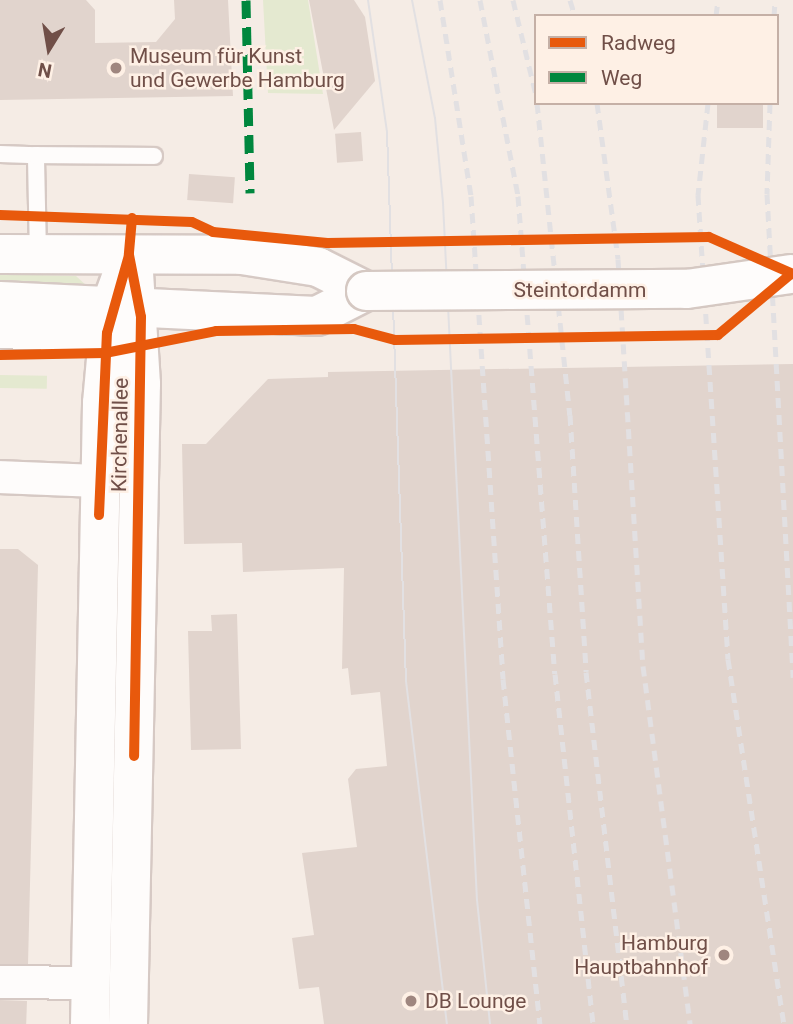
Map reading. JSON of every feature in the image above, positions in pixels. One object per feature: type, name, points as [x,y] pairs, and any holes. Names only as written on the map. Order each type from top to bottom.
[{"type":"street","name":"Steintordamm","points":[[0,254],[217,254],[293,263],[329,271],[366,291]]},
{"type":"street","name":"Kirchenallee","points":[[90,1023],[100,481],[119,315],[129,255]]},
{"type":"street","name":"Steintordamm","points":[[119,315],[317,316],[366,291],[687,289],[793,274]]},
{"type":"street","points":[[0,300],[119,315]]},
{"type":"street","name":"Kirchenallee","points":[[119,315],[128,1024]]},
{"type":"street","points":[[0,328],[119,315]]},
{"type":"street","points":[[0,477],[100,481]]},
{"type":"street","points":[[0,982],[91,983]]},
{"type":"lane","points":[[0,154],[154,156]]},
{"type":"lane","points":[[36,155],[38,254]]},
{"type":"green space","points":[[263,0],[308,0],[323,94],[268,93]]},
{"type":"green space","points":[[0,274],[76,276],[89,288],[0,290]]},
{"type":"green space","points":[[0,375],[47,376],[47,389],[0,388]]},
{"type":"building","name":"Museum für Kunst und Gewerbe Hamburg","points":[[0,0],[86,0],[95,10],[95,43],[156,42],[175,19],[174,0],[228,0],[233,96],[0,100]]},
{"type":"building","points":[[309,0],[354,0],[365,17],[375,81],[334,130]]},
{"type":"building","points":[[717,105],[763,105],[763,128],[717,128]]},
{"type":"building","points":[[361,132],[363,161],[337,163],[335,134]]},
{"type":"building","points":[[189,174],[235,177],[233,203],[187,200]]},
{"type":"building","name":"Hamburg Hauptbahnhof","points":[[793,364],[793,1024],[324,1024],[319,987],[299,989],[292,938],[314,935],[302,853],[357,847],[348,779],[356,769],[387,766],[380,692],[351,695],[348,668],[342,669],[344,568],[243,572],[242,543],[184,544],[182,444],[206,444],[268,379],[328,377],[328,372]]},
{"type":"building","points":[[0,549],[18,549],[38,565],[28,964],[0,964]]},
{"type":"building","points":[[237,614],[241,749],[191,750],[188,631],[212,631],[211,615]]},
{"type":"building","points":[[0,1000],[27,1001],[26,1024],[0,1024]]},
{"type":"tram line","points":[[368,0],[387,132],[406,681],[447,1024]]},
{"type":"tram line","points":[[412,0],[435,118],[443,203],[477,900],[490,1024]]},
{"type":"railway","points":[[440,0],[471,196],[503,679],[540,1024]]},
{"type":"railway","points":[[480,0],[518,196],[555,674],[593,1024]]},
{"type":"railway","points":[[513,0],[534,87]]},
{"type":"railway","points":[[570,0],[574,14]]},
{"type":"railway","points":[[716,14],[718,0]]},
{"type":"railway","points":[[774,14],[775,0]]},
{"type":"railway","points":[[537,105],[570,415],[586,672],[627,1024]]},
{"type":"railway","points":[[597,105],[618,259],[643,666],[690,1024]]},
{"type":"railway","points":[[708,105],[698,195],[728,659],[784,1024]]},
{"type":"railway","points":[[770,105],[767,194],[793,677]]},
{"type":"marked path","points":[[246,0],[250,193]]},
{"type":"cycle path","points":[[0,215],[192,222],[213,232],[327,243],[709,237],[793,274]]},
{"type":"cycle path","points":[[132,218],[129,255],[141,317],[134,756]]},
{"type":"cycle path","points":[[99,515],[107,333],[129,255]]},
{"type":"cycle path","points":[[0,355],[105,353],[216,331],[354,329],[395,340],[718,335],[791,274]]},
{"type":"place","name":"Museum für Kunst und Gewerbe Hamburg","points":[[116,68]]},
{"type":"place","name":"Hamburg Hauptbahnhof","points":[[724,955]]},
{"type":"place","name":"DB Lounge","points":[[411,1001]]}]
